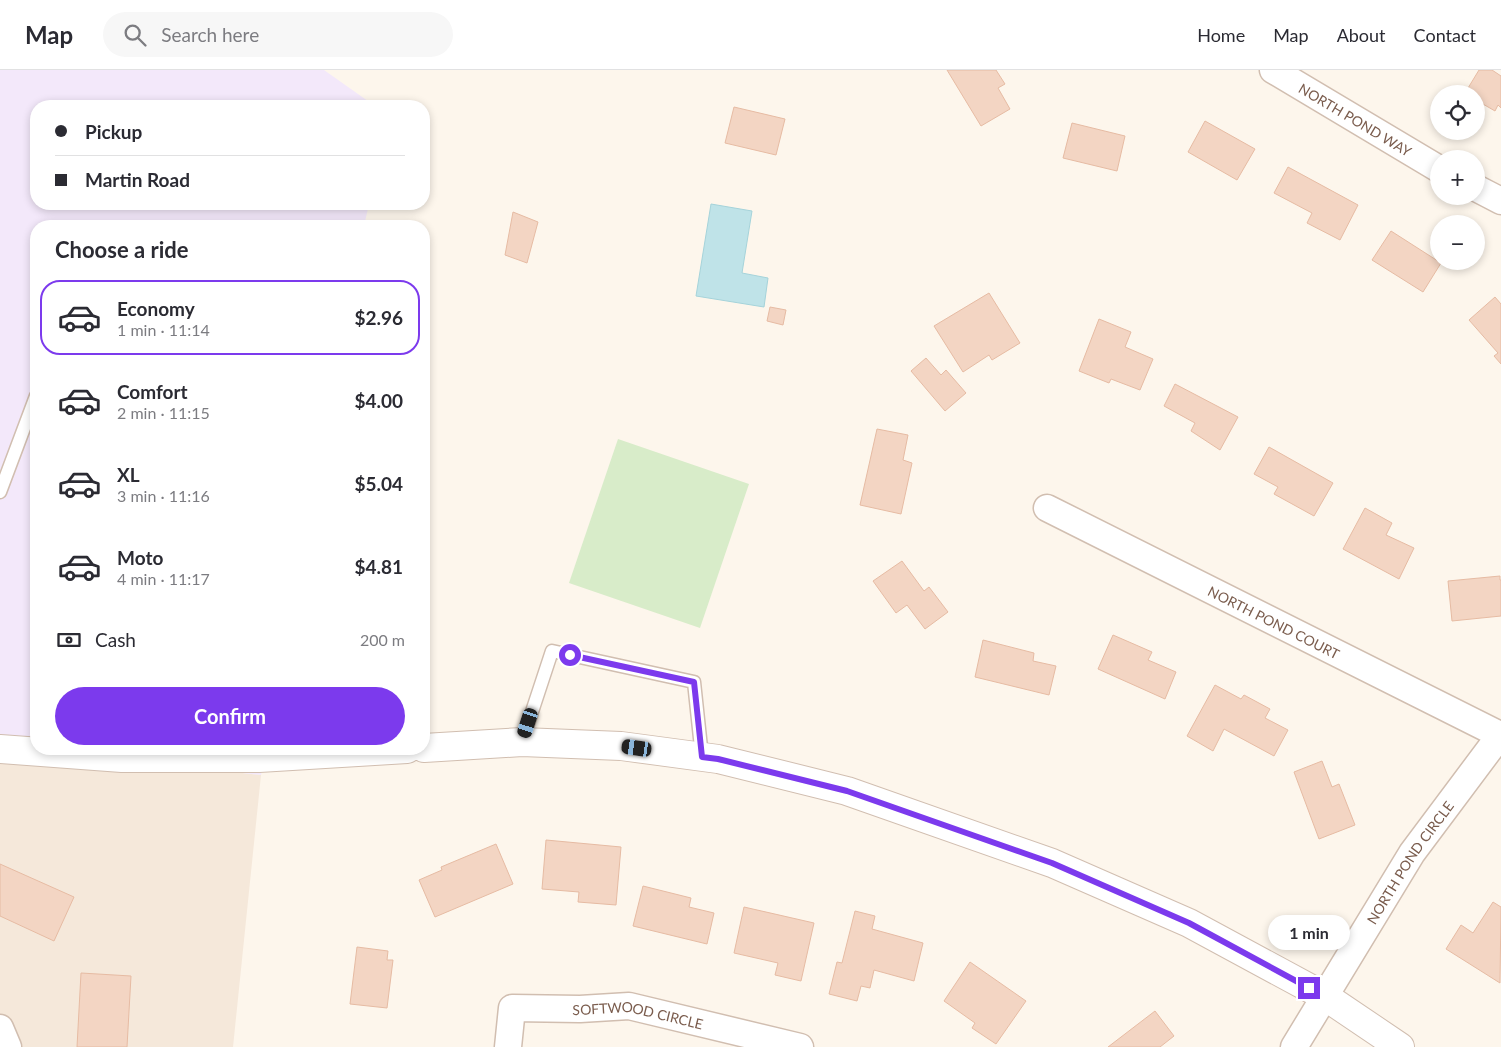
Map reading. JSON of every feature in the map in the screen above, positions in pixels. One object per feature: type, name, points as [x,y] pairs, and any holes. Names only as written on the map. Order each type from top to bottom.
[{"type":"street","name":"NORTH POND WAY","points":[[1273,70],[1430,164]]},
{"type":"street","points":[[1485,193],[1501,201]]},
{"type":"street","name":"NORTH POND COURT","points":[[1048,508],[1501,735]]},
{"type":"street","name":"NORTH POND CIRCLE","points":[[1294,1047],[1412,853],[1501,735]]},
{"type":"street","points":[[430,748],[522,742],[621,746],[718,759],[847,791],[1052,863],[1189,923],[1326,997],[1400,1047]]},
{"type":"street","points":[[0,749],[30,751]]},
{"type":"street","points":[[81,755],[122,758],[259,758],[308,755]]},
{"type":"street","name":"SOFTWOOD CIRCLE","points":[[508,1047],[512,1008],[580,1009],[629,1006],[800,1047]]},
{"type":"street","points":[[0,1028],[8,1047]]},
{"type":"lane","points":[[0,492],[30,412]]},
{"type":"lane","points":[[522,742],[552,651],[694,682],[702,757]]},
{"type":"shaded area","points":[[0,70],[324,70],[366,100],[30,100],[30,210],[368,210],[365,220],[30,220],[30,749],[0,746]]},
{"type":"shaded area","points":[[0,746],[30,749],[30,755],[81,755],[261,775],[233,1047],[0,1047]]},
{"type":"shaded area","points":[[81,755],[265,755],[261,775]]},
{"type":"green space","points":[[618,439],[749,484],[700,628],[569,583]]},
{"type":"water","points":[[711,204],[752,211],[742,273],[768,278],[764,307],[696,296]]},
{"type":"building","points":[[947,70],[996,70],[1005,84],[998,88],[1010,109],[981,126]]},
{"type":"building","points":[[1479,70],[1492,70],[1501,76],[1501,108],[1498,105],[1495,111],[1485,105],[1485,85],[1470,85]]},
{"type":"building","points":[[734,107],[785,119],[776,155],[725,143]]},
{"type":"building","points":[[1205,121],[1255,149],[1237,180],[1188,152]]},
{"type":"building","points":[[1072,123],[1125,136],[1117,171],[1063,158]]},
{"type":"building","points":[[1288,167],[1358,205],[1340,240],[1307,223],[1312,213],[1274,193]]},
{"type":"building","points":[[513,212],[538,222],[527,263],[505,255]]},
{"type":"building","points":[[1391,231],[1430,256],[1430,270],[1437,270],[1423,292],[1372,260]]},
{"type":"building","points":[[989,293],[1020,343],[992,360],[989,355],[963,372],[934,326]]},
{"type":"building","points":[[1495,297],[1501,304],[1501,364],[1494,356],[1498,353],[1469,320]]},
{"type":"building","points":[[770,307],[786,310],[783,325],[767,321]]},
{"type":"building","points":[[1099,319],[1131,332],[1125,347],[1153,359],[1140,390],[1111,379],[1109,383],[1079,371]]},
{"type":"building","points":[[926,358],[941,375],[946,370],[966,393],[945,411],[911,371]]},
{"type":"building","points":[[1175,384],[1238,417],[1220,450],[1191,431],[1195,423],[1164,406]]},
{"type":"building","points":[[877,429],[908,435],[903,460],[912,463],[901,514],[860,505]]},
{"type":"building","points":[[1269,447],[1333,483],[1314,516],[1274,494],[1278,487],[1254,474]]},
{"type":"building","points":[[1365,508],[1392,523],[1386,535],[1414,548],[1399,579],[1343,549]]},
{"type":"building","points":[[902,561],[924,591],[929,587],[948,612],[925,629],[907,605],[896,613],[873,581]]},
{"type":"building","points":[[1500,576],[1501,616],[1452,621],[1448,581]]},
{"type":"building","points":[[1113,635],[1152,652],[1148,660],[1176,672],[1165,699],[1098,669]]},
{"type":"building","points":[[983,640],[1034,653],[1033,661],[1056,666],[1049,695],[975,677]]},
{"type":"building","points":[[1215,685],[1241,699],[1244,695],[1270,709],[1265,718],[1288,730],[1274,756],[1224,729],[1213,751],[1187,736]]},
{"type":"building","points":[[1322,761],[1332,787],[1339,784],[1355,825],[1319,839],[1294,772]]},
{"type":"building","points":[[546,840],[621,847],[616,905],[578,902],[579,892],[542,889]]},
{"type":"building","points":[[496,844],[513,884],[435,917],[419,880],[442,870],[441,867]]},
{"type":"building","points":[[0,864],[74,897],[54,941],[0,916]]},
{"type":"building","points":[[643,886],[691,898],[689,907],[714,913],[707,944],[633,926]]},
{"type":"building","points":[[1493,902],[1501,907],[1500,983],[1446,949],[1461,925],[1473,933]]},
{"type":"building","points":[[744,907],[814,923],[801,981],[775,975],[778,963],[734,953]]},
{"type":"building","points":[[855,911],[875,916],[872,929],[923,943],[914,981],[874,970],[870,988],[861,986],[857,1001],[829,994],[837,962],[842,963]]},
{"type":"building","points":[[357,947],[388,951],[387,960],[393,960],[387,1008],[350,1004]]},
{"type":"building","points":[[970,962],[1026,1001],[996,1044],[972,1028],[975,1023],[944,1001]]},
{"type":"building","points":[[81,973],[131,976],[127,1047],[77,1047]]},
{"type":"building","points":[[1155,1011],[1174,1036],[1160,1047],[1108,1047]]},
{"type":"route","points":[[570,655],[694,682],[702,757],[718,759],[847,791],[1052,863],[1189,923],[1309,988]]}]
